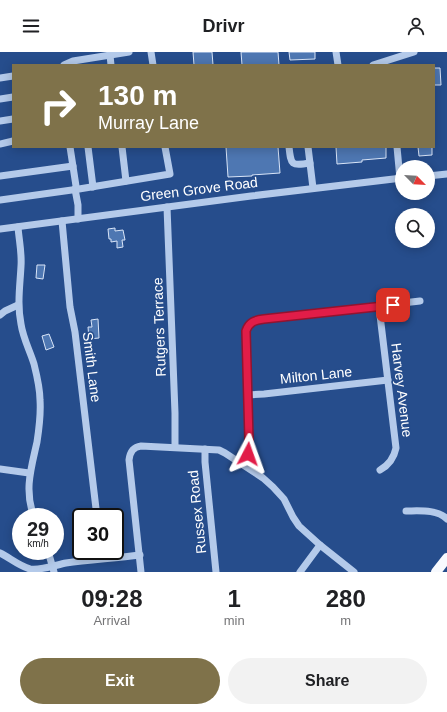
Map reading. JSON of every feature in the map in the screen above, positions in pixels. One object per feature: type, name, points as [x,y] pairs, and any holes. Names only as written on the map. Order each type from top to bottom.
[{"type":"main road","points":[[436,572],[447,558]]},
{"type":"street","points":[[66,64],[73,61],[129,52]]},
{"type":"street","points":[[151,52],[153,64]]},
{"type":"street","points":[[336,52],[338,64]]},
{"type":"street","points":[[384,63],[403,54],[414,52]]},
{"type":"street","points":[[110,55],[111,64]]},
{"type":"street","points":[[0,78],[12,76]]},
{"type":"street","points":[[0,99],[12,97]]},
{"type":"street","points":[[0,121],[12,119]]},
{"type":"street","points":[[0,144],[12,141]]},
{"type":"street","points":[[70,148],[76,186],[78,219]]},
{"type":"street","points":[[88,148],[93,187]]},
{"type":"street","points":[[122,148],[126,181]]},
{"type":"street","points":[[0,200],[93,187],[170,174],[166,148]]},
{"type":"street","points":[[289,148],[290,160],[292,163],[295,165],[310,163]]},
{"type":"street","points":[[308,148],[313,188]]},
{"type":"street","points":[[397,148],[399,160]]},
{"type":"street","points":[[0,176],[73,166]]},
{"type":"street","points":[[435,175],[447,174]]},
{"type":"street","name":"Green Grove Road","points":[[0,229],[395,179]]},
{"type":"street","name":"Rutgers Terrace","points":[[167,207],[175,447]]},
{"type":"street","name":"Smith Lane","points":[[62,221],[70,307],[76,338],[96,508]]},
{"type":"street","points":[[18,227],[21,260],[18,305],[21,324],[34,364],[40,398],[37,443],[29,474],[28,490],[31,508]]},
{"type":"street","points":[[242,464],[248,454],[249,445],[246,331],[252,322],[264,319],[420,302]]},
{"type":"street","points":[[0,316],[5,311],[18,305]]},
{"type":"street","name":"Harvey Avenue","points":[[379,307],[396,448],[391,462],[380,470]]},
{"type":"street","name":"Milton Lane","points":[[247,395],[388,380]]},
{"type":"street","points":[[141,572],[129,460],[132,451],[141,446],[219,450],[263,478],[273,487],[284,499],[299,526],[354,572]]},
{"type":"street","name":"Russex Road","points":[[205,449],[216,572]]},
{"type":"street","points":[[0,469],[29,474]]},
{"type":"street","points":[[406,511],[433,512],[446,517],[447,519]]},
{"type":"street","points":[[300,572],[320,545]]},
{"type":"street","points":[[0,553],[19,565],[38,570],[53,569],[102,560]]},
{"type":"street","points":[[124,558],[140,556]]},
{"type":"building","points":[[193,52],[212,52],[213,64],[194,64]]},
{"type":"building","points":[[241,52],[278,52],[279,64],[242,64]]},
{"type":"building","points":[[289,52],[315,52],[315,59],[290,60]]},
{"type":"building","points":[[435,68],[440,68],[441,85],[435,85]]},
{"type":"building","points":[[226,148],[278,148],[280,173],[228,177]]},
{"type":"building","points":[[336,148],[386,148],[386,158],[337,164]]},
{"type":"building","points":[[418,148],[432,148],[432,155],[419,156]]},
{"type":"building","points":[[115,228],[115,231],[123,230],[125,240],[122,240],[123,247],[117,248],[117,241],[111,242],[111,239],[109,239],[108,229]]},
{"type":"building","points":[[37,265],[45,265],[43,279],[36,278]]},
{"type":"building","points":[[98,319],[99,338],[89,339],[88,327],[92,327],[91,320]]},
{"type":"building","points":[[49,334],[54,347],[46,350],[42,336]]},
{"type":"route","points":[[248,454],[247,327],[252,322],[257,320],[393,305]]}]
